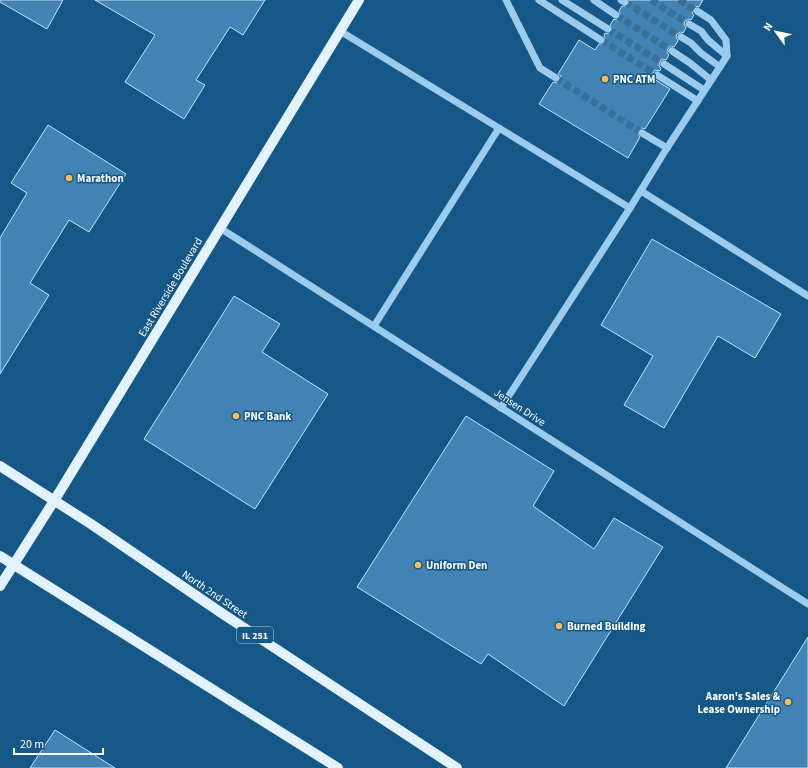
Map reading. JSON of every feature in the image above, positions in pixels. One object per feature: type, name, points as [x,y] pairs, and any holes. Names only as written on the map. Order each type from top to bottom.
[{"type":"main road","name":"East Riverside Boulevard","points":[[0,586],[54,501],[359,0]]},
{"type":"main road","name":"North 2nd Street","points":[[0,466],[91,524],[220,612],[457,768]]},
{"type":"main road","points":[[0,556],[338,768]]},
{"type":"street","points":[[506,0],[540,68],[556,78]]},
{"type":"street","points":[[539,0],[601,40]]},
{"type":"street","points":[[562,0],[608,29]]},
{"type":"street","points":[[594,0],[616,15]]},
{"type":"street","points":[[501,408],[727,56],[726,40],[711,20],[697,11]]},
{"type":"street","points":[[689,24],[701,31],[708,40],[727,56]]},
{"type":"street","points":[[340,31],[630,208]]},
{"type":"street","points":[[681,37],[691,43],[701,53],[720,67]]},
{"type":"street","points":[[672,51],[711,80]]},
{"type":"street","points":[[664,64],[704,90]]},
{"type":"street","points":[[657,75],[698,101]]},
{"type":"street","points":[[374,326],[499,128]]},
{"type":"street","points":[[642,133],[667,148]]},
{"type":"street","points":[[641,191],[808,296]]},
{"type":"street","name":"Jensen Drive","points":[[220,228],[808,604]]},
{"type":"building","points":[[0,0],[63,0],[47,29],[0,2]]},
{"type":"building","points":[[95,0],[265,0],[243,35],[230,27],[196,80],[205,85],[184,119],[125,82],[155,35]]},
{"type":"building","name":"PNC ATM","points":[[629,0],[703,0],[699,7],[695,6],[693,9],[692,13],[694,15],[691,20],[689,19],[685,21],[684,24],[686,28],[683,33],[681,32],[677,34],[676,37],[678,41],[674,47],[670,46],[668,49],[667,53],[669,55],[666,60],[662,59],[660,62],[660,71],[655,70],[652,75],[654,79],[670,89],[645,129],[642,128],[638,130],[637,133],[640,137],[628,158],[539,104],[553,82],[558,83],[560,80],[561,76],[558,74],[579,40],[595,50],[599,44],[604,44],[606,40],[604,36],[605,33],[608,34],[612,32],[613,29],[610,25],[614,19],[618,20],[620,18],[621,15],[619,11],[622,6],[628,6],[630,4]]},
{"type":"building","points":[[48,125],[126,174],[89,232],[69,220],[30,283],[49,295],[0,374],[0,238],[27,193],[11,183]]},
{"type":"building","points":[[652,239],[781,314],[755,358],[718,336],[664,428],[624,405],[653,356],[601,325]]},
{"type":"building","name":"PNC Bank","points":[[234,296],[280,324],[262,352],[328,394],[255,509],[144,439]]},
{"type":"building","points":[[466,416],[554,471],[533,506],[594,549],[614,518],[663,547],[564,706],[488,654],[481,664],[357,587]]},
{"type":"building","name":"Aaron's Sales & Lease Ownership","points":[[808,637],[808,768],[726,768]]},
{"type":"building","points":[[55,730],[115,768],[30,768]]},
{"type":"tunnel","points":[[651,0],[689,24]]},
{"type":"tunnel","points":[[679,0],[697,11]]},
{"type":"tunnel","points":[[625,2],[681,37]]},
{"type":"tunnel","points":[[616,15],[672,51]]},
{"type":"tunnel","points":[[608,29],[664,64]]},
{"type":"tunnel","points":[[601,40],[657,75]]},
{"type":"tunnel","points":[[556,78],[642,133]]},
{"type":"place","name":"PNC ATM","points":[[605,79]]},
{"type":"place","name":"Marathon","points":[[69,178]]},
{"type":"place","name":"PNC Bank","points":[[236,416]]},
{"type":"place","name":"Uniform Den","points":[[418,565]]},
{"type":"place","name":"Burned Building","points":[[559,626]]},
{"type":"place","name":"Aaron's Sales & Lease Ownership","points":[[788,702]]}]
